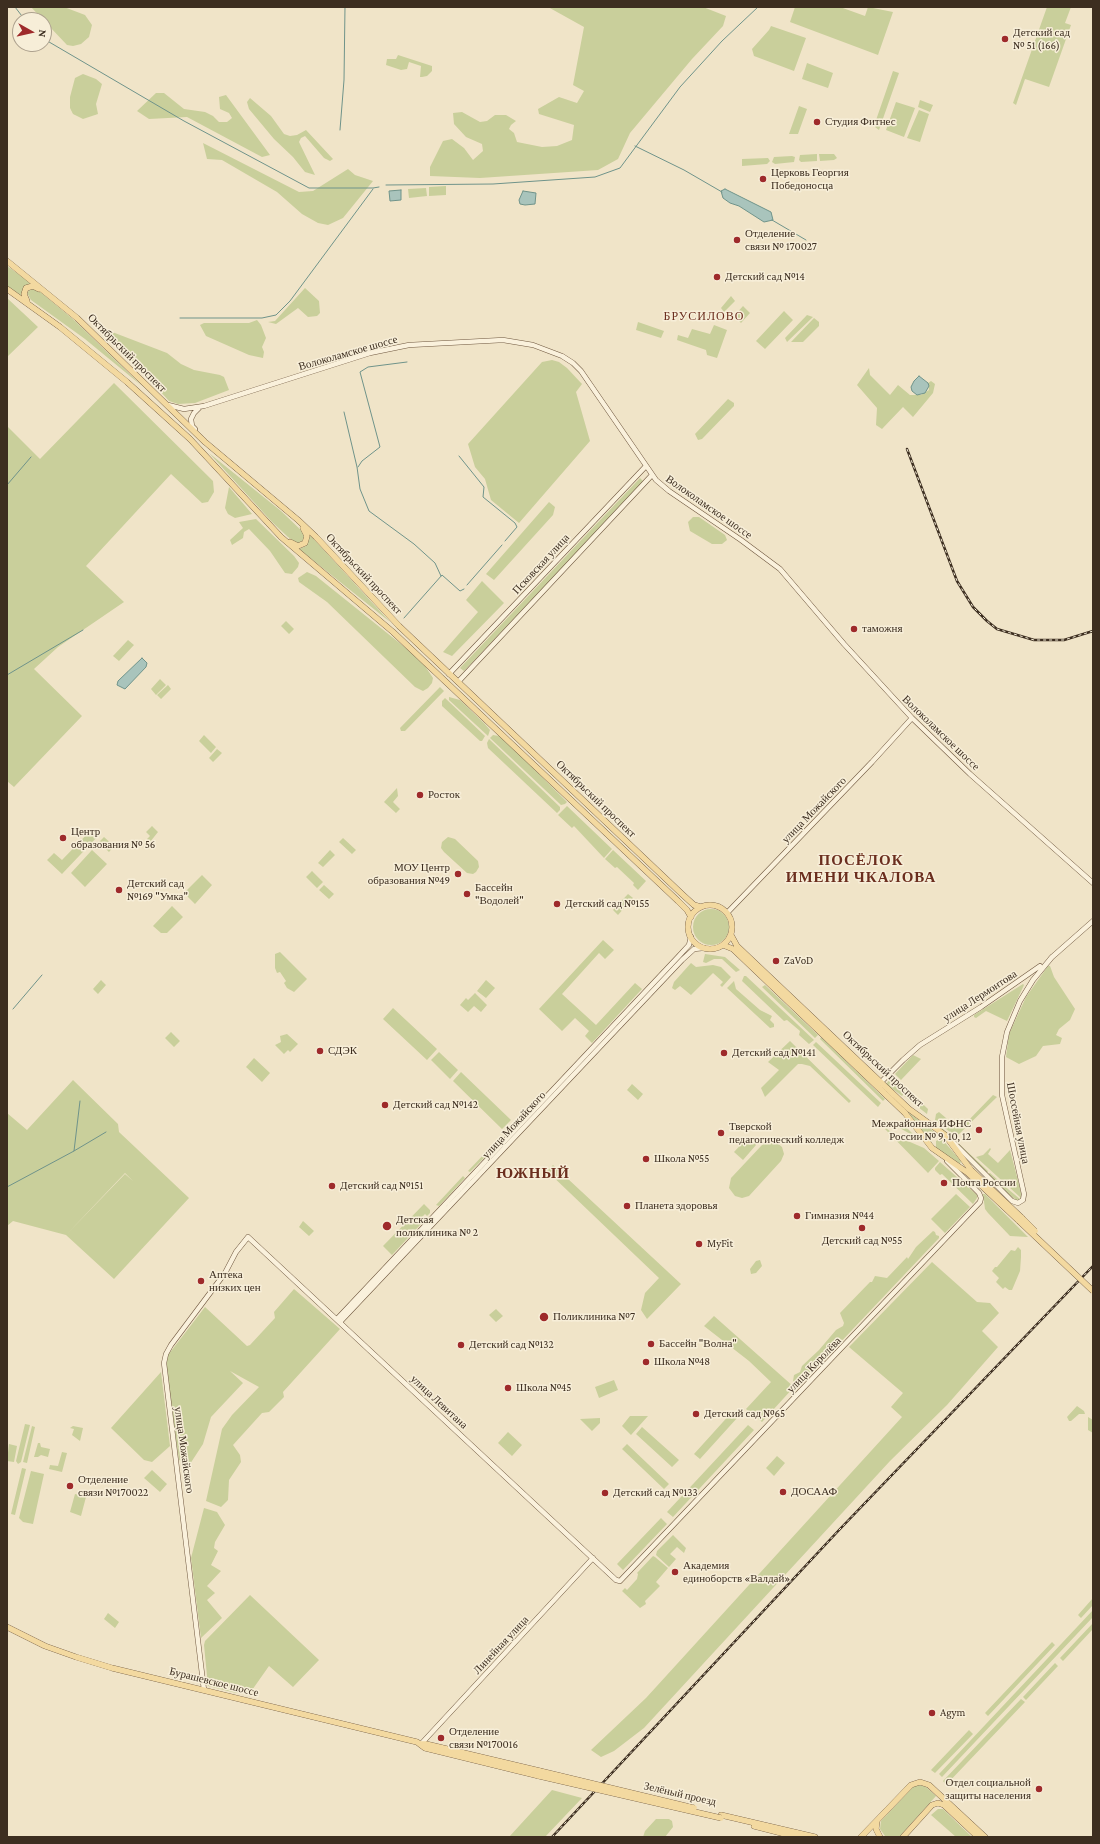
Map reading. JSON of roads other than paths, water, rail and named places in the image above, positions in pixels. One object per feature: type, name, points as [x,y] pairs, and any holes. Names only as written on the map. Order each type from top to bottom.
[{"type":"main road","name":"Октябрьский проспект","points":[[7,261],[53,297],[95,334],[153,393],[205,442],[291,513],[316,537],[398,626],[683,895],[693,904],[701,907]]},
{"type":"main road","points":[[36,310],[24,298],[26,288],[31,286],[37,287],[53,297]]},
{"type":"main road","name":"Октябрьский проспект","points":[[7,289],[122,377],[190,439],[281,537],[393,632],[688,910],[691,917]]},
{"type":"main road","name":"Волоколамское шоссе","points":[[153,393],[168,405],[187,410],[393,348],[421,344],[484,340],[516,342],[537,346],[558,354],[576,366],[642,457],[652,475],[669,491],[741,540],[780,569],[844,644],[912,718],[970,774],[1093,883]]},
{"type":"main road","points":[[204,406],[194,412],[191,422],[192,427],[204,437],[205,442]]},
{"type":"main road","name":"Псковская улица","points":[[449,674],[646,466]]},
{"type":"main road","name":"Псковская улица","points":[[458,682],[652,475]]},
{"type":"main road","points":[[281,537],[298,546],[304,544],[307,539],[306,532],[291,513]]},
{"type":"main road","name":"улица Можайского","points":[[727,912],[872,762],[912,718]]},
{"type":"main road","points":[[714,905],[727,912],[732,925],[731,935],[723,945],[713,949],[704,948],[696,944],[690,937],[688,928],[691,917],[701,907],[714,905]]},
{"type":"main road","name":"улица Лермонтова","points":[[879,1084],[920,1045],[1014,985],[1052,957],[1093,921]]},
{"type":"main road","name":"Октябрьский проспект","points":[[731,935],[736,946],[879,1084],[905,1113],[931,1147],[958,1170],[968,1173],[1020,1220]]},
{"type":"main road","name":"улица Можайского","points":[[338,1321],[355,1300],[683,952],[689,945],[690,937]]},
{"type":"main road","name":"Октябрьский проспект","points":[[723,945],[733,949],[879,1084],[909,1109],[945,1135],[971,1170],[1020,1220]]},
{"type":"main road","name":"улица Можайского","points":[[338,1321],[682,960],[694,949],[704,948]]},
{"type":"main road","name":"Шоссейная улица","points":[[945,1135],[1012,1201],[1016,1203],[1022,1201],[1024,1194],[1002,1095],[1002,1057],[1007,1032],[1020,1001],[1035,976],[1052,957]]},
{"type":"main road","name":"улица Королёва","points":[[618,1581],[623,1580],[978,1204],[981,1199],[980,1195],[958,1170]]},
{"type":"main road","points":[[1020,1220],[1093,1286]]},
{"type":"main road","points":[[1020,1220],[1093,1291]]},
{"type":"main road","name":"улица Можайского","points":[[204,1690],[164,1363],[166,1354],[171,1345],[225,1273],[236,1252],[248,1237]]},
{"type":"main road","name":"улица Левитана","points":[[248,1237],[618,1581]]},
{"type":"main road","name":"улица Можайского","points":[[330,1313],[339,1312],[355,1300]]},
{"type":"main road","name":"Линейная улица","points":[[421,1744],[594,1558]]},
{"type":"main road","name":"Бурашевское шоссе","points":[[7,1627],[45,1646],[76,1657],[421,1744],[426,1744],[540,1774]]},
{"type":"main road","name":"Зелёный проезд","points":[[540,1774],[815,1837]]},
{"type":"main road","points":[[862,1836],[911,1785],[919,1782],[929,1785],[985,1837]]},
{"type":"main road","points":[[903,1837],[932,1805],[938,1803],[944,1805],[978,1837]]},
{"type":"main road","name":"Зелёный проезд","points":[[721,1816],[797,1837]]},
{"type":"main road","points":[[877,1821],[876,1830],[880,1837]]},
{"type":"water","points":[[725,189],[771,212],[773,220],[764,222],[739,206],[730,203],[723,198],[721,191]]},
{"type":"water","points":[[401,190],[401,200],[390,201],[389,191]]},
{"type":"water","points":[[523,191],[536,193],[535,204],[520,204],[519,200]]},
{"type":"water","points":[[919,376],[928,383],[929,386],[925,393],[917,395],[912,391],[911,387]]},
{"type":"water","points":[[142,658],[147,663],[146,667],[125,689],[117,685],[118,681]]},
{"type":"waterway","points":[[15,7],[19,12]]},
{"type":"waterway","points":[[340,130],[344,80],[345,7]]},
{"type":"waterway","points":[[386,185],[493,184],[595,177],[620,168],[680,87],[722,41],[758,7]]},
{"type":"waterway","points":[[52,44],[184,121],[309,188],[379,187]]},
{"type":"waterway","points":[[635,146],[684,170],[722,192]]},
{"type":"waterway","points":[[180,318],[262,318],[276,315],[290,301],[373,189]]},
{"type":"waterway","points":[[772,220],[806,240]]},
{"type":"waterway","points":[[358,467],[362,461],[380,447],[360,372],[368,367],[407,362]]},
{"type":"waterway","points":[[344,412],[357,467],[360,489],[369,511],[414,544],[435,563],[441,576]]},
{"type":"waterway","points":[[459,456],[484,487],[483,497],[515,523],[517,527],[505,541]]},
{"type":"waterway","points":[[7,485],[31,457]]},
{"type":"waterway","points":[[467,585],[502,545]]},
{"type":"waterway","points":[[404,618],[442,575],[460,591],[464,589]]},
{"type":"waterway","points":[[7,675],[83,630]]},
{"type":"waterway","points":[[13,1009],[42,975]]},
{"type":"waterway","points":[[7,1187],[74,1151],[80,1101]]},
{"type":"waterway","points":[[74,1151],[106,1132]]},
{"type":"railway","points":[[907,449],[957,581],[973,607],[987,621],[997,629],[1034,640],[1064,640],[1093,631]]},
{"type":"railway","points":[[552,1837],[840,1529],[1093,1266]]},
{"type":"place","name":"Детский сад № 51 (166)","points":[[1005,39]]},
{"type":"place","name":"Студия Фитнес","points":[[817,122]]},
{"type":"place","name":"Церковь Георгия Победоносца","points":[[763,179]]},
{"type":"place","name":"Отделение связи № 170027","points":[[737,240]]},
{"type":"place","name":"Детский сад №14","points":[[717,277]]},
{"type":"place","name":"таможня","points":[[854,629]]},
{"type":"place","name":"Росток","points":[[420,795]]},
{"type":"place","name":"Центр образования № 56","points":[[63,838]]},
{"type":"place","name":"МОУ Центр образования №49","points":[[458,874]]},
{"type":"place","name":"Детский сад №169 \"Умка\"","points":[[119,890]]},
{"type":"place","name":"Бассейн \"Водолей\"","points":[[467,894]]},
{"type":"place","name":"Детский сад №155","points":[[557,904]]},
{"type":"place","name":"ZaVoD","points":[[776,961]]},
{"type":"place","name":"СДЭК","points":[[320,1051]]},
{"type":"place","name":"Детский сад №141","points":[[724,1053]]},
{"type":"place","name":"Детский сад №142","points":[[385,1105]]},
{"type":"place","name":"Межрайонная ИФНС России № 9, 10, 12","points":[[979,1130]]},
{"type":"place","name":"Тверской педагогический колледж","points":[[721,1133]]},
{"type":"place","name":"Школа №55","points":[[646,1159]]},
{"type":"place","name":"Почта России","points":[[944,1183]]},
{"type":"place","name":"Детский сад №151","points":[[332,1186]]},
{"type":"place","name":"Планета здоровья","points":[[627,1206]]},
{"type":"place","name":"Гимназия №44","points":[[797,1216]]},
{"type":"place","name":"Детская поликлиника № 2","points":[[387,1226]]},
{"type":"place","name":"Детский сад №55","points":[[862,1228]]},
{"type":"place","name":"MyFit","points":[[699,1244]]},
{"type":"place","name":"Аптека низких цен","points":[[201,1281]]},
{"type":"place","name":"Поликлиника №7","points":[[544,1317]]},
{"type":"place","name":"Бассейн \"Волна\"","points":[[651,1344]]},
{"type":"place","name":"Детский сад №132","points":[[461,1345]]},
{"type":"place","name":"Школа №48","points":[[646,1362]]},
{"type":"place","name":"Школа №45","points":[[508,1388]]},
{"type":"place","name":"Детский сад №65","points":[[696,1414]]},
{"type":"place","name":"Отделение связи №170022","points":[[70,1486]]},
{"type":"place","name":"ДОСААФ","points":[[783,1492]]},
{"type":"place","name":"Детский сад №133","points":[[605,1493]]},
{"type":"place","name":"Академия единоборств «Валдай»","points":[[675,1572]]},
{"type":"place","name":"Agym","points":[[932,1713]]},
{"type":"place","name":"Отделение связи №170016","points":[[441,1738]]},
{"type":"place","name":"Отдел социальной защиты населения","points":[[1039,1789]]},
{"type":"district","name":"БРУСИЛОВО","points":[[704,316]]},
{"type":"district","name":"ПОСЁЛОК ИМЕНИ ЧКАЛОВА","points":[[861,868]]},
{"type":"district","name":"ЮЖНЫЙ","points":[[533,1173]]}]
